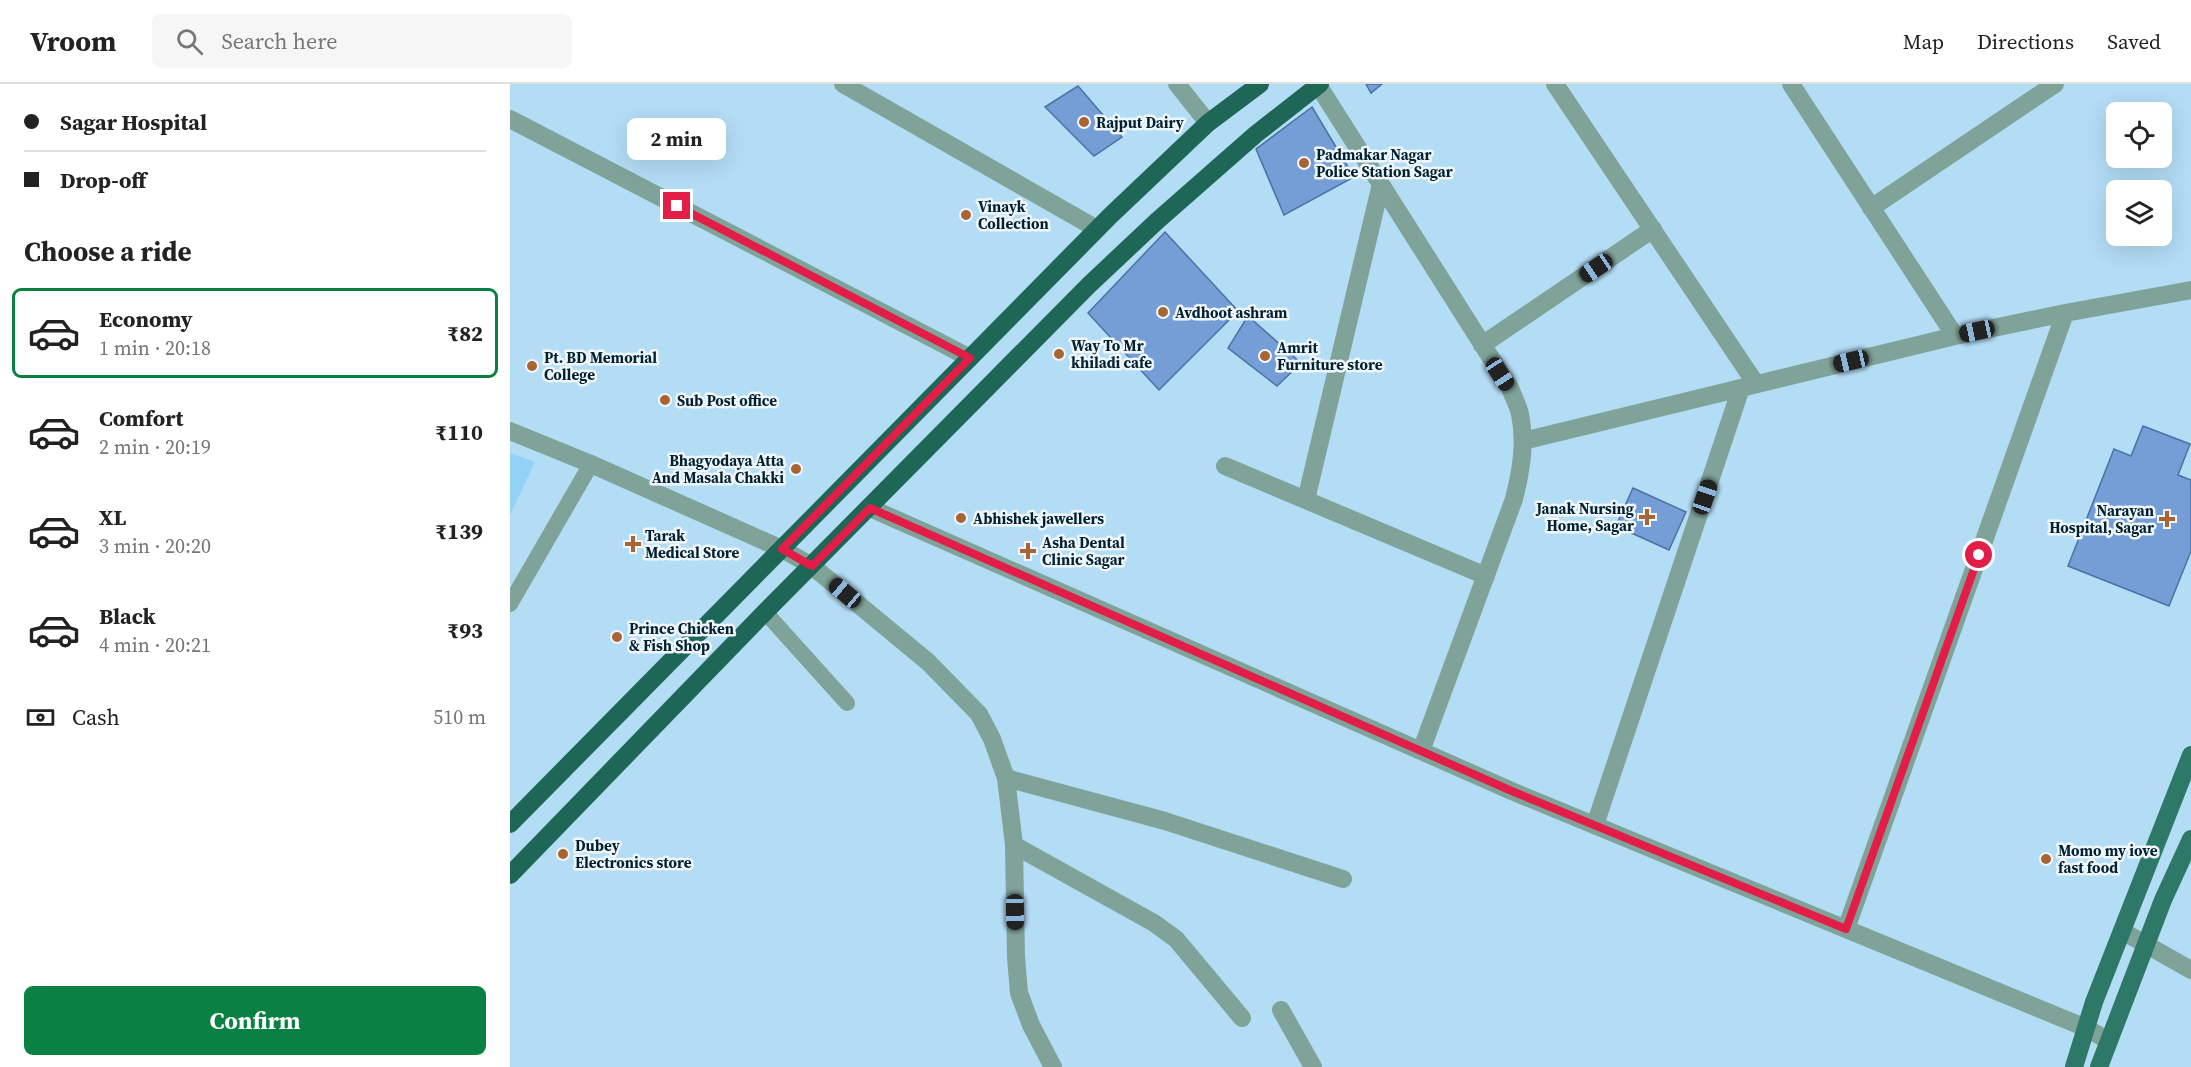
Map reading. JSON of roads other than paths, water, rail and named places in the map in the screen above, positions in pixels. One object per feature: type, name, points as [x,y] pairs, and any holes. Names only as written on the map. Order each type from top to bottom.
[{"type":"highway","points":[[510,824],[1097,229],[1208,123],[1260,84]]},
{"type":"highway","points":[[510,875],[765,612],[1089,285],[1157,221],[1256,135],[1319,85]]},
{"type":"main road","points":[[2074,1067],[2094,1002],[2191,755]]},
{"type":"main road","points":[[2099,1067],[2146,944],[2191,839]]},
{"type":"street","points":[[843,84],[1097,229]]},
{"type":"street","points":[[1177,84],[1208,123]]},
{"type":"street","points":[[1555,84],[1653,229],[1749,386]]},
{"type":"street","points":[[1791,84],[1955,336]]},
{"type":"street","points":[[1871,208],[2055,84]]},
{"type":"street","points":[[1319,85],[1510,388],[1520,414],[1523,441],[1522,467],[1514,499],[1421,751]]},
{"type":"street","points":[[510,119],[970,358]]},
{"type":"street","points":[[1306,500],[1381,184]]},
{"type":"street","points":[[1482,345],[1653,229]]},
{"type":"street","points":[[1523,441],[1955,336],[2191,290]]},
{"type":"street","points":[[1846,929],[2065,313]]},
{"type":"street","points":[[1595,825],[1749,386]]},
{"type":"street","points":[[510,431],[591,464],[782,549],[812,566],[928,662],[979,714],[992,740],[1006,778],[1014,845],[1019,993],[1031,1025],[1053,1067]]},
{"type":"street","points":[[1225,466],[1486,576]]},
{"type":"street","points":[[870,508],[1421,751],[2086,1029],[2109,1041]]},
{"type":"street","points":[[1006,778],[1165,821],[1343,879]]},
{"type":"street","points":[[1014,845],[1154,923],[1176,939],[1242,1018]]},
{"type":"street","points":[[2122,931],[2191,970]]},
{"type":"street","points":[[1281,1010],[1313,1067]]},
{"type":"lane","points":[[510,604],[591,464]]},
{"type":"lane","points":[[765,612],[848,703]]},
{"type":"place","name":"Rajput Dairy","points":[[1084,122]]},
{"type":"place","name":"Padmakar Nagar Police Station Sagar","points":[[1304,163]]},
{"type":"place","name":"Vinayk Collection","points":[[966,215]]},
{"type":"place","name":"Avdhoot ashram","points":[[1163,312]]},
{"type":"place","name":"Way To Mr khiladi cafe","points":[[1059,354]]},
{"type":"place","name":"Amrit Furniture store","points":[[1265,356]]},
{"type":"place","name":"Pt. BD Memorial College","points":[[532,366]]},
{"type":"place","name":"Sub Post office","points":[[665,400]]},
{"type":"place","name":"Bhagyodaya Atta And Masala Chakki","points":[[796,469]]},
{"type":"place","name":"Janak Nursing Home, Sagar","points":[[1647,517]]},
{"type":"place","name":"Abhishek jawellers","points":[[961,518]]},
{"type":"place","name":"Narayan Hospital, Sagar","points":[[2167,519]]},
{"type":"place","name":"Tarak Medical Store","points":[[633,544]]},
{"type":"place","name":"Asha Dental Clinic Sagar","points":[[1028,551]]},
{"type":"place","name":"Prince Chicken & Fish Shop","points":[[617,637]]},
{"type":"place","name":"Dubey Electronics store","points":[[563,854]]},
{"type":"place","name":"Momo my iove fast food","points":[[2046,859]]}]
